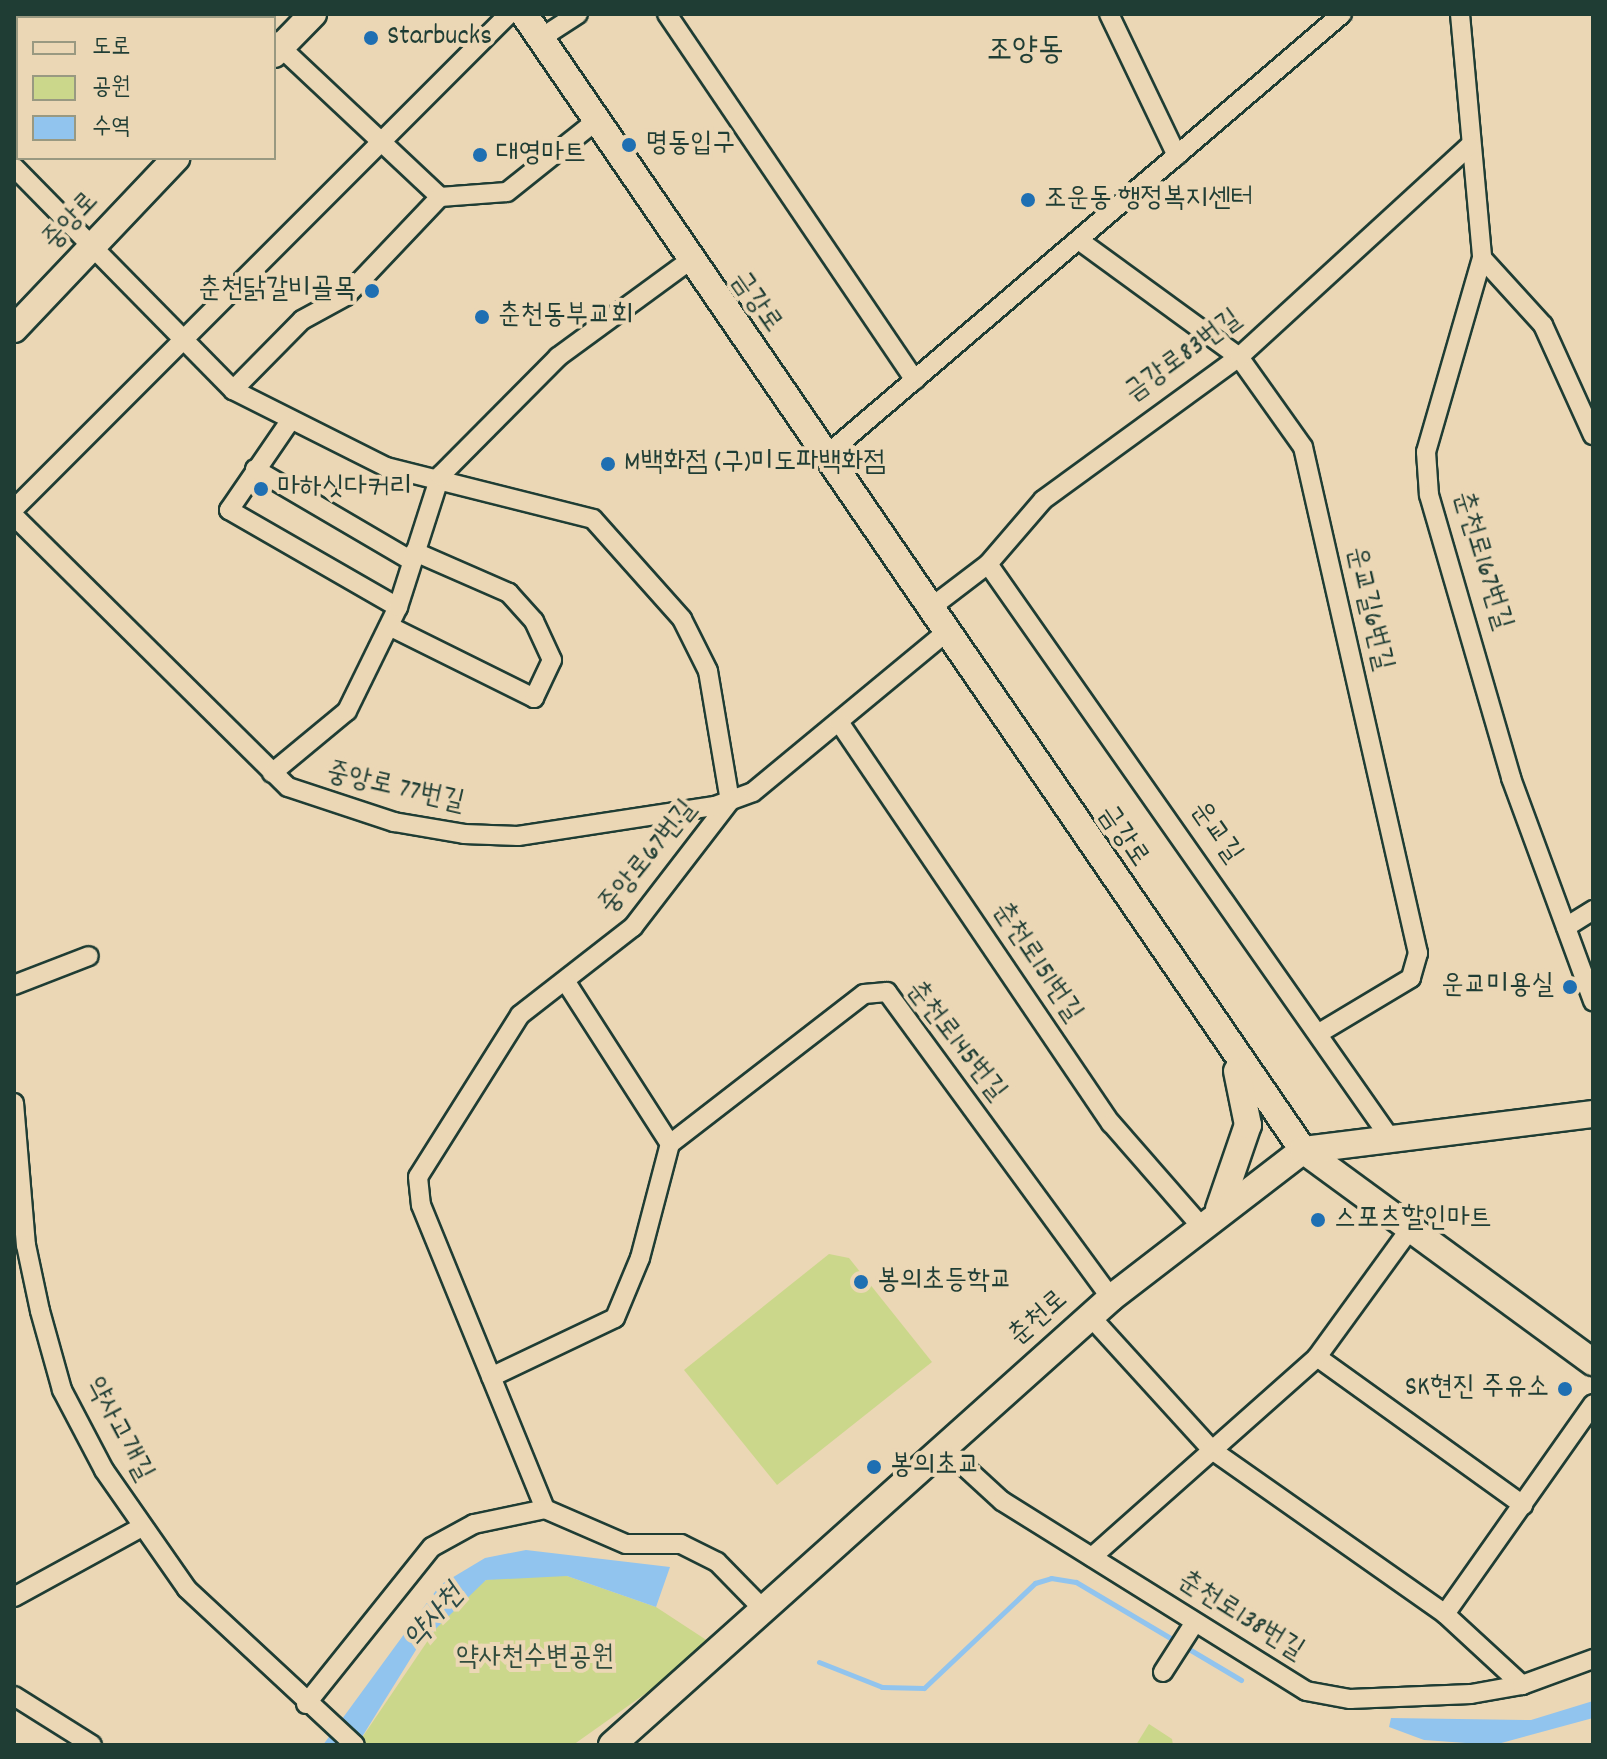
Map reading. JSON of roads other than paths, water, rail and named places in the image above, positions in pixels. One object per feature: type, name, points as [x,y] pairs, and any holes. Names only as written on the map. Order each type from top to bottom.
[{"type":"street","points":[[313,14],[276,47],[384,140],[440,197]]},
{"type":"street","points":[[14,509],[509,14]]},
{"type":"street","name":"금강로","points":[[524,14],[688,262],[929,609],[1232,1057],[1303,1150],[1593,1362]]},
{"type":"street","points":[[541,38],[578,14]]},
{"type":"street","points":[[667,14],[915,380]]},
{"type":"street","points":[[1109,14],[1177,156]]},
{"type":"street","points":[[823,458],[1342,14]]},
{"type":"street","name":"춘천로167번길","points":[[1460,14],[1469,146],[1482,258],[1426,452],[1429,495],[1511,778],[1593,1001]]},
{"type":"street","points":[[233,390],[302,320],[346,296],[440,197],[507,192],[596,121]]},
{"type":"street","name":"금강로83번길","points":[[929,609],[988,564],[1043,500],[1239,357],[1469,146]]},
{"type":"street","name":"중앙로","points":[[14,329],[174,160]]},
{"type":"street","name":"중앙로67번길","points":[[14,166],[233,390],[386,467],[440,476],[593,519],[682,619],[708,671],[730,801],[633,927],[520,1015],[418,1177],[421,1205],[545,1509]]},
{"type":"street","name":"운교길6번길","points":[[1080,241],[1239,357],[1303,447],[1418,953],[1411,978],[1319,1033]]},
{"type":"street","points":[[1482,258],[1543,325],[1593,435]]},
{"type":"street","name":"금강로","points":[[440,476],[558,357],[688,262]]},
{"type":"street","points":[[290,421],[229,510],[398,607]]},
{"type":"street","points":[[255,469],[414,557],[509,593],[534,621],[552,660],[534,698],[389,626]]},
{"type":"street","points":[[272,773],[347,711],[398,607],[440,476]]},
{"type":"street","name":"중앙로 77번길","points":[[14,516],[272,773],[306,797],[464,834],[518,836],[730,801]]},
{"type":"street","name":"운교길","points":[[988,564],[1390,1138]]},
{"type":"street","points":[[730,801],[753,792],[945,633]]},
{"type":"street","name":"춘천로151번길","points":[[839,722],[1111,1123],[1209,1219]]},
{"type":"street","points":[[1566,927],[1593,910]]},
{"type":"street","points":[[14,985],[89,956]]},
{"type":"street","points":[[491,1377],[615,1318],[640,1258],[670,1144],[566,982]]},
{"type":"street","name":"춘천로145번길","points":[[670,1144],[864,994],[887,992],[1111,1298]]},
{"type":"street","points":[[1209,1219],[1248,1125],[1232,1057]]},
{"type":"street","name":"약사고개길","points":[[14,1103],[26,1245],[62,1390],[140,1528],[226,1632],[355,1745]]},
{"type":"street","name":"춘천로","points":[[612,1745],[1090,1316],[1209,1219],[1303,1150],[1593,1114]]},
{"type":"street","points":[[1092,1557],[1317,1357],[1410,1229]]},
{"type":"street","points":[[1090,1316],[1212,1450],[1445,1614],[1522,1685]]},
{"type":"street","points":[[1317,1357],[1523,1505]]},
{"type":"street","points":[[1445,1614],[1593,1404]]},
{"type":"street","name":"춘천로138번길","points":[[943,1447],[1002,1501],[1306,1691],[1350,1699],[1522,1685],[1593,1659]]},
{"type":"street","points":[[311,1708],[432,1547],[474,1524],[545,1509],[626,1544],[681,1544],[717,1562],[763,1609]]},
{"type":"street","points":[[14,1597],[140,1528]]},
{"type":"street","points":[[1163,1672],[1195,1622]]},
{"type":"street","points":[[14,1696],[92,1745]]},
{"type":"water","name":"약사천","points":[[526,1550],[670,1567],[656,1607],[567,1576],[486,1580],[419,1645],[357,1745],[323,1745],[440,1585],[485,1558]]},
{"type":"water","points":[[1593,1701],[1593,1718],[1494,1745],[1424,1740],[1389,1727],[1391,1718],[1531,1720]]},
{"type":"waterway","points":[[819,1662],[882,1687],[924,1688],[1035,1583],[1051,1578],[1076,1582],[1241,1680]]},
{"type":"place","name":"Starbucks","points":[[371,38]]},
{"type":"place","name":"명동입구","points":[[629,145]]},
{"type":"place","name":"대영마트","points":[[480,155]]},
{"type":"place","name":"조운동 행정복지센터","points":[[1028,200]]},
{"type":"place","name":"춘천닭갈비골목","points":[[372,291]]},
{"type":"place","name":"춘천동부교회","points":[[482,317]]},
{"type":"place","name":"M백화점 (구)미도파백화점","points":[[608,464]]},
{"type":"place","name":"마하싯다커리","points":[[261,489]]},
{"type":"place","name":"운교미용실","points":[[1570,987]]},
{"type":"place","name":"스포츠할인마트","points":[[1318,1220]]},
{"type":"place","name":"봉의초등학교","points":[[861,1282]]},
{"type":"place","name":"SK현진 주유소","points":[[1565,1389]]},
{"type":"place","name":"봉의초교","points":[[874,1467]]},
{"type":"district","name":"조양동","points":[[1025,52]]},
{"type":"park label","name":"약사천수변공원","points":[[535,1659]]}]
